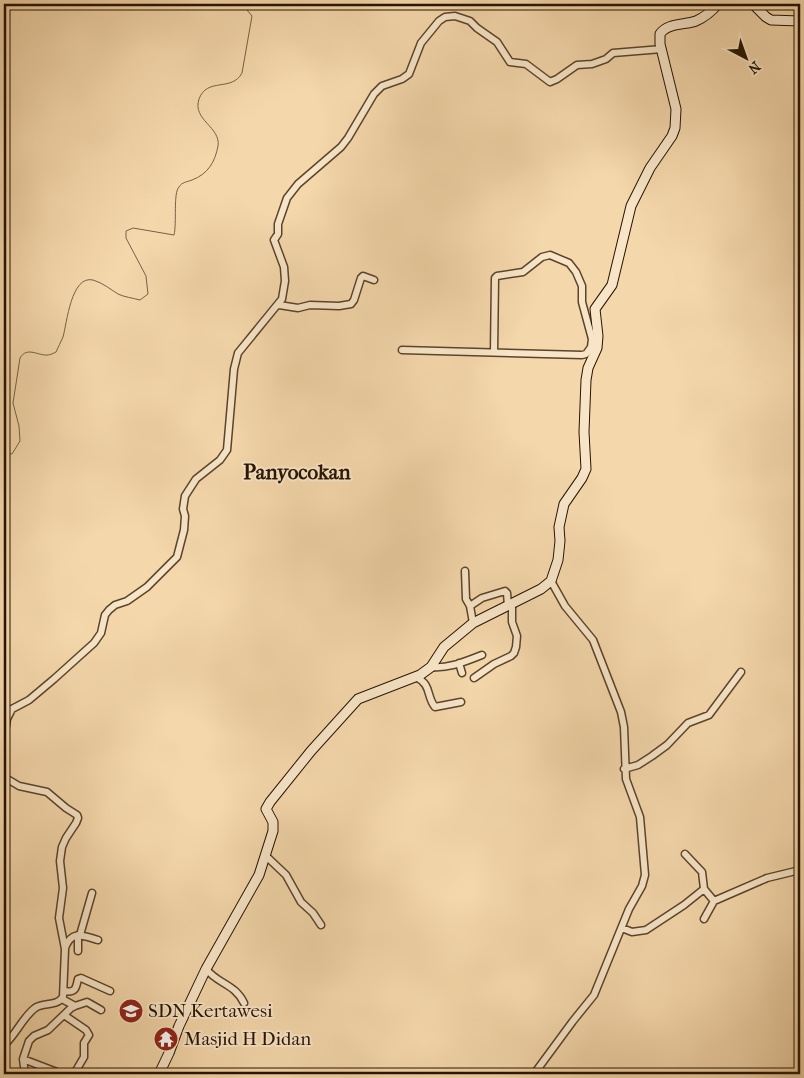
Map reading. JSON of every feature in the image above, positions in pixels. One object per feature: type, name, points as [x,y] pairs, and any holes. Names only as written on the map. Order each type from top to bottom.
[{"type":"street","points":[[159,1074],[206,969],[255,883],[266,856],[272,837],[273,826],[267,812],[267,806],[311,751],[358,699],[416,677],[430,666],[444,646],[473,623],[541,589],[551,581],[558,560],[560,541],[558,527],[562,510],[566,498],[582,478],[586,469],[584,432],[586,380],[598,336],[595,309],[612,285],[631,206],[650,168],[672,136],[675,128],[676,109],[660,34],[665,28],[696,21],[706,16],[718,4]]},
{"type":"street","points":[[753,4],[771,20],[800,21]]},
{"type":"street","points":[[4,738],[7,719],[12,709],[29,700],[94,643],[101,633],[108,610],[115,605],[127,601],[147,587],[177,557],[184,530],[185,516],[183,509],[185,496],[196,479],[220,460],[227,450],[230,402],[238,353],[282,299],[285,280],[282,260],[274,240],[278,234],[278,224],[287,198],[298,184],[341,147],[374,94],[382,86],[402,79],[409,74],[421,43],[439,21],[445,17],[455,16],[470,21],[497,42],[510,62],[526,64],[550,82],[576,65],[592,64],[606,59],[613,53],[662,50]]},
{"type":"street","points":[[494,352],[495,278],[497,276],[523,272],[542,257],[550,255],[569,263],[580,279],[582,302],[594,348]]},
{"type":"street","points":[[279,305],[298,308],[310,305],[346,305],[354,300],[361,278],[364,276],[374,280]]},
{"type":"street","points":[[402,350],[582,355],[594,348]]},
{"type":"street","points":[[465,571],[466,599],[470,606],[473,623]]},
{"type":"street","points":[[534,1074],[594,995],[629,909],[642,886],[645,875],[640,817],[624,769],[624,727],[621,712],[593,640],[565,606],[551,581]]},
{"type":"street","points":[[470,606],[482,598],[504,591],[508,594],[512,622],[517,636],[516,647],[511,656],[494,664],[474,678]]},
{"type":"street","points":[[430,666],[438,667],[460,663],[482,655]]},
{"type":"street","points":[[460,663],[462,673]]},
{"type":"street","points":[[624,769],[638,766],[666,745],[688,723],[709,715],[741,672]]},
{"type":"street","points":[[416,677],[427,686],[435,707],[461,702]]},
{"type":"street","points":[[4,777],[19,786],[47,792],[78,818],[62,847],[60,861],[63,888],[59,918],[65,949],[64,991],[62,999],[56,1003],[35,1008],[4,1045]]},
{"type":"street","points":[[685,854],[702,872],[704,889],[714,901]]},
{"type":"street","points":[[266,856],[286,875],[301,902],[313,913],[321,925]]},
{"type":"street","points":[[704,919],[714,901],[767,878],[800,870]]},
{"type":"street","points":[[622,928],[632,932],[646,930],[684,905],[704,889]]},
{"type":"street","points":[[78,951],[79,935],[92,893]]},
{"type":"street","points":[[65,949],[69,939],[79,935],[98,940]]},
{"type":"street","points":[[206,969],[216,979],[234,989],[244,1003]]},
{"type":"street","points":[[64,991],[74,991],[78,980],[81,978],[110,991]]},
{"type":"street","points":[[62,999],[74,1006]]},
{"type":"street","points":[[25,1074],[23,1059],[27,1043],[31,1038],[48,1030],[74,1006],[87,1002],[100,1010]]},
{"type":"street","points":[[64,1015],[89,1034],[84,1043],[84,1057],[74,1074]]},
{"type":"street","points":[[23,1059],[62,1074]]},
{"type":"waterway","points":[[4,453],[12,454],[20,441],[19,426],[13,403],[20,358],[23,354],[29,352],[44,355],[56,352],[63,337],[71,301],[80,285],[86,280],[93,280],[120,295],[140,300],[148,294],[146,276],[126,238],[126,231],[133,228],[174,235],[177,190],[183,183],[198,177],[206,171],[213,162],[218,139],[199,113],[199,99],[208,88],[232,82],[238,79],[242,73],[252,16],[242,4]]},
{"type":"place","name":"SDN Kertawesi","points":[[131,1011]]},
{"type":"place","name":"Masjid H Didan","points":[[166,1039]]},
{"type":"district","name":"Panyocokan","points":[[297,472]]}]
